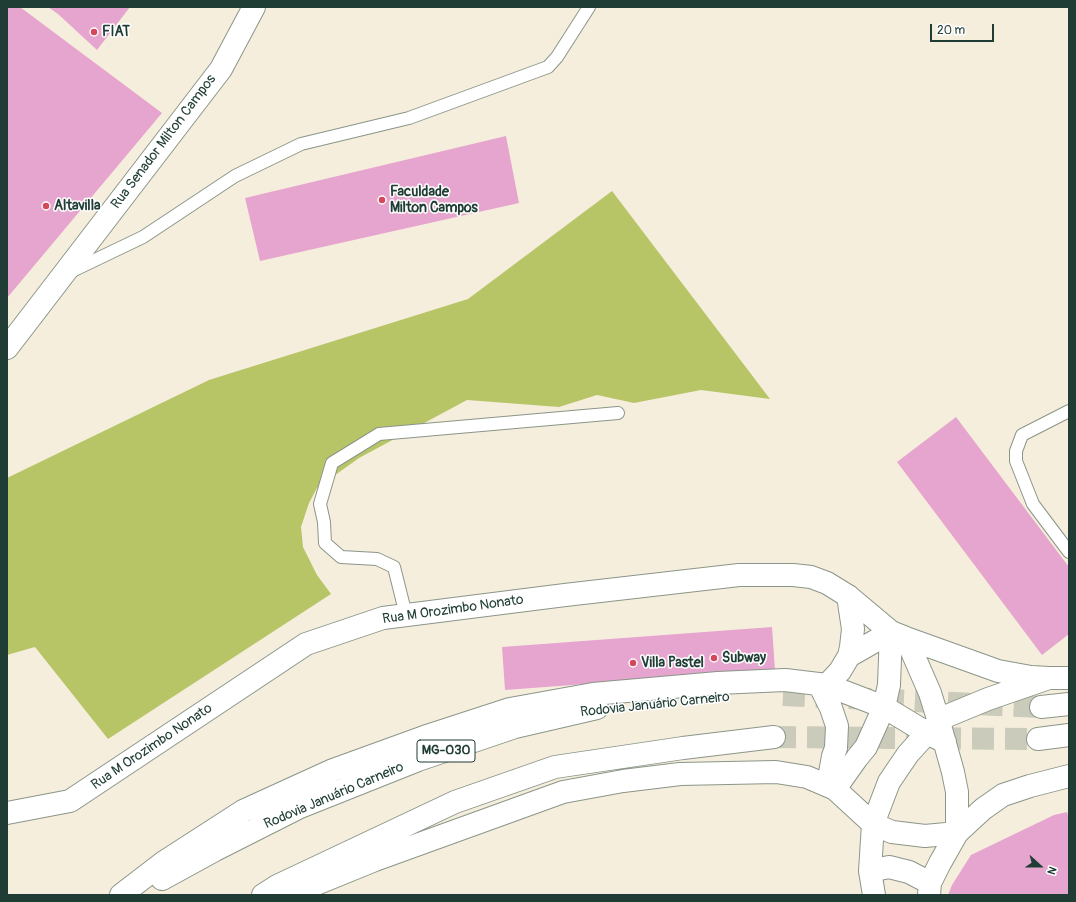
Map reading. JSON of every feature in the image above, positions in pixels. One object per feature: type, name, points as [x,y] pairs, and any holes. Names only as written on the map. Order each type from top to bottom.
[{"type":"main road","name":"Rua Senador Milton Campos","points":[[7,348],[221,68],[254,7]]},
{"type":"main road","name":"Rua M Orozimbo Nonato","points":[[7,813],[70,801],[306,644],[383,618],[739,575],[793,575],[811,577],[828,583],[848,596],[898,635]]},
{"type":"main road","points":[[823,684],[834,679],[849,656],[853,629],[848,596]]},
{"type":"main road","points":[[849,656],[898,635],[998,671],[1031,677],[1059,678]]},
{"type":"main road","points":[[835,789],[866,747],[884,708],[898,635]]},
{"type":"main road","points":[[898,635],[930,693],[937,732],[953,772],[957,792],[957,832]]},
{"type":"main road","points":[[874,895],[870,871],[873,824],[889,782],[908,754],[937,732],[947,716],[988,699],[1059,678]]},
{"type":"main road","points":[[121,895],[164,862],[243,811],[332,770],[424,737],[510,709],[593,694],[718,683],[784,680],[823,684],[884,708],[937,732]]},
{"type":"main road","points":[[823,684],[837,726],[836,748],[830,773],[835,789]]},
{"type":"main road","name":"Rodovia Januário Carneiro","points":[[133,895],[215,850],[300,807],[418,760],[516,726],[591,709],[698,698],[784,695]]},
{"type":"main road","points":[[1041,707],[1069,704]]},
{"type":"main road","points":[[1038,739],[1069,734]]},
{"type":"main road","points":[[263,895],[277,886],[455,802],[555,767],[682,748],[774,738]]},
{"type":"main road","points":[[289,895],[375,860],[563,792],[623,781],[680,774],[776,772],[806,777],[835,789],[873,824],[892,832],[925,836],[957,832]]},
{"type":"main road","points":[[870,871],[889,867],[909,872],[930,889],[940,863],[957,832],[983,809],[1003,795],[1069,776]]},
{"type":"lane","points":[[62,276],[143,237],[235,176],[301,144],[409,118],[548,67],[557,57],[589,7]]},
{"type":"lane","points":[[1069,411],[1022,435],[1016,451],[1016,461],[1033,504],[1069,552]]},
{"type":"lane","points":[[406,615],[394,567],[377,559],[341,557],[324,543],[324,522],[320,504],[332,463],[379,434],[618,413]]},
{"type":"green space","points":[[612,191],[770,399],[701,390],[634,403],[597,395],[559,407],[467,400],[359,458],[317,488],[309,503],[301,527],[303,547],[317,575],[331,594],[108,739],[35,647],[7,655],[7,478],[209,380],[468,299]]},
{"type":"building","name":"Altavilla","points":[[7,7],[20,7],[162,113],[7,298]]},
{"type":"building","name":"FIAT","points":[[48,7],[130,7],[97,50],[58,14]]},
{"type":"building","name":"Faculdade Milton Campos","points":[[506,136],[519,203],[260,261],[245,198]]},
{"type":"building","points":[[956,417],[1069,567],[1069,634],[1042,655],[897,462]]},
{"type":"building","points":[[772,627],[775,670],[505,690],[502,647]]},
{"type":"building","points":[[1067,812],[1069,819],[1069,895],[948,895],[952,885],[971,855],[1054,815]]},
{"type":"tunnel","points":[[783,695],[1041,707]]},
{"type":"tunnel","points":[[774,737],[1038,739]]},
{"type":"place","name":"FIAT","points":[[94,32]]},
{"type":"place","name":"Faculdade Milton Campos","points":[[382,200]]},
{"type":"place","name":"Altavilla","points":[[46,206]]},
{"type":"place","name":"Subway","points":[[714,658]]},
{"type":"place","name":"Villa Pastel","points":[[633,663]]}]
